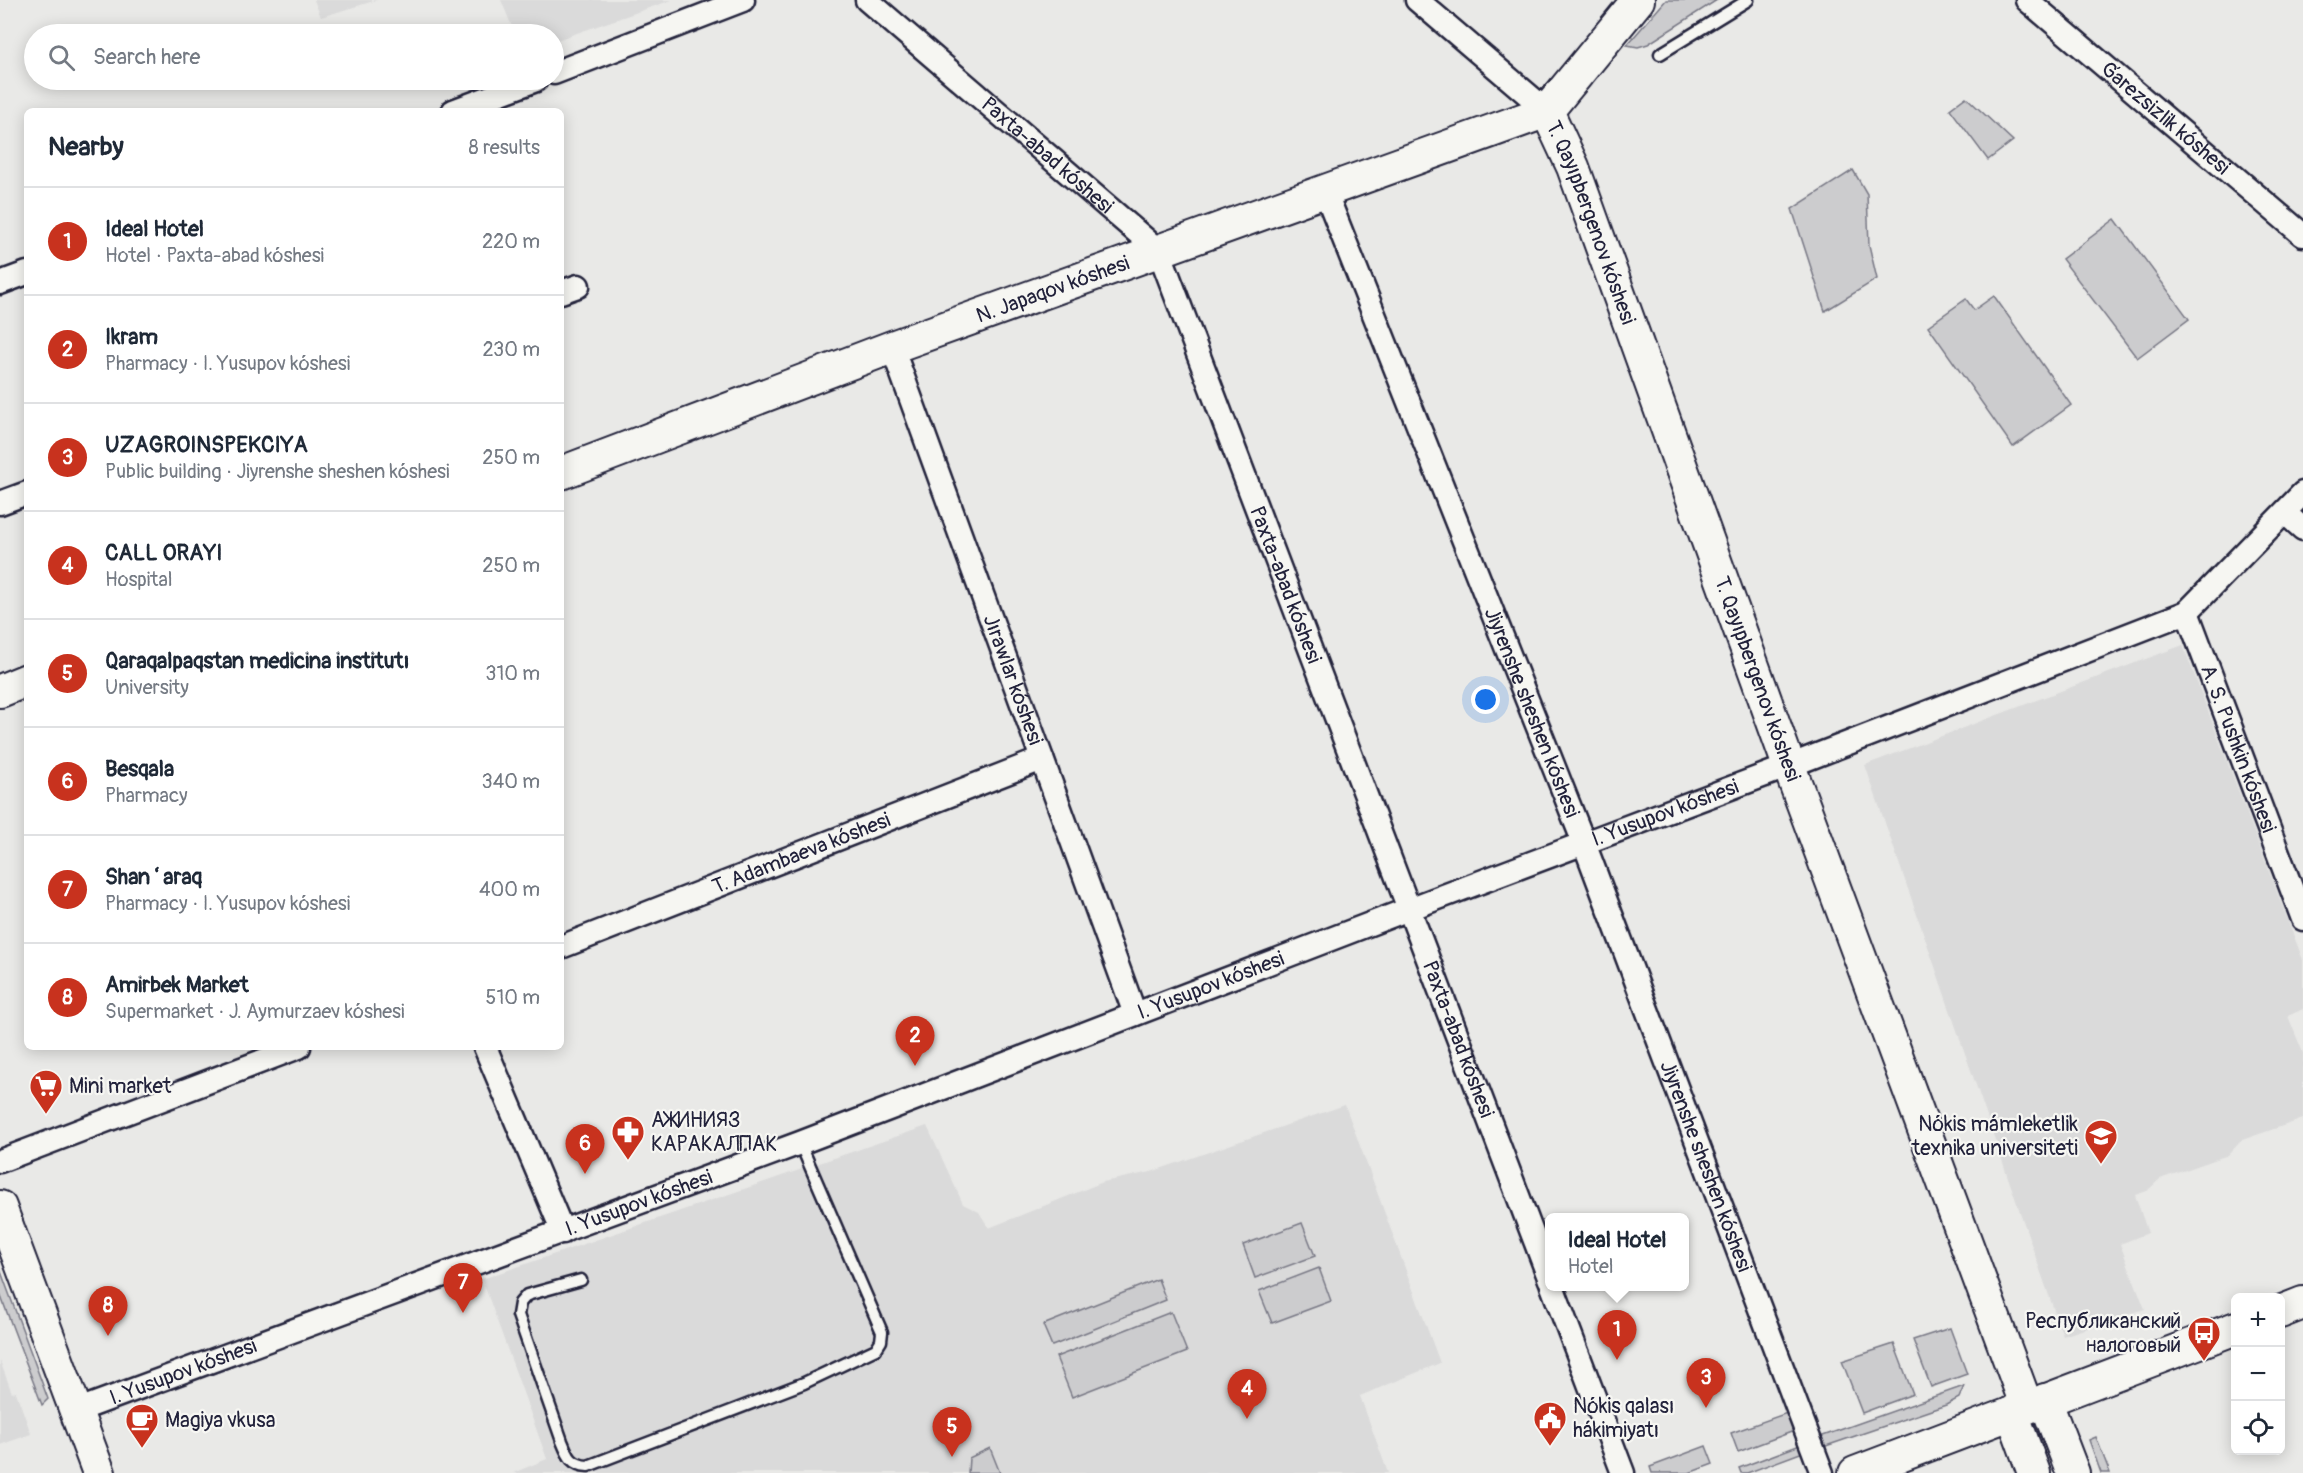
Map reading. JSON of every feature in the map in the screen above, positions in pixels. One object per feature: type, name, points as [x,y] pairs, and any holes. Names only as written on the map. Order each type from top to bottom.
[{"type":"main road","points":[[1547,111],[1638,0]]},
{"type":"main road","name":"N. Japaqov kóshesi","points":[[564,472],[892,347],[1547,111]]},
{"type":"main road","name":"T. Qayıpbergenov kóshesi","points":[[1547,111],[1573,167],[1789,766],[2028,1406],[2073,1473]]},
{"type":"main road","points":[[0,691],[24,682]]},
{"type":"main road","points":[[0,1207],[99,1473]]},
{"type":"main road","points":[[2285,1310],[2303,1303]]},
{"type":"main road","points":[[1855,1473],[2231,1330]]},
{"type":"main road","name":"T. Qayıpbergenov kóshesi","points":[[2028,1406],[2034,1473]]},
{"type":"street","points":[[564,69],[743,0]]},
{"type":"street","name":"Paxta-abad kóshesi","points":[[867,0],[1159,251],[1545,1267]]},
{"type":"street","name":"T. Qayıpbergenov kóshesi","points":[[1417,0],[1547,111]]},
{"type":"street","name":"Ǵarezsizlik kóshesi","points":[[2027,0],[2303,235]]},
{"type":"street","points":[[461,108],[509,90]]},
{"type":"street","name":"Jiyrenshe sheshen kóshesi","points":[[1325,191],[1584,843],[1822,1473]]},
{"type":"street","points":[[0,283],[24,274]]},
{"type":"street","name":"Jırawlar kóshesi","points":[[892,347],[1135,1014]]},
{"type":"street","name":"I. Yusupov kóshesi","points":[[76,1411],[800,1143],[2187,612],[2303,493]]},
{"type":"street","points":[[0,503],[24,494]]},
{"type":"street","points":[[2285,513],[2303,529]]},
{"type":"street","name":"A. S. Pushkin kóshesi","points":[[2187,612],[2303,919]]},
{"type":"street","name":"T. Adambaeva kóshesi","points":[[564,945],[1042,759]]},
{"type":"street","points":[[0,1161],[291,1050]]},
{"type":"street","points":[[486,1050],[562,1232]]},
{"type":"street","points":[[1554,1291],[1623,1473]]},
{"type":"lane","points":[[1660,54],[1748,0]]},
{"type":"lane","points":[[580,1280],[527,1294],[520,1303],[518,1315],[562,1441],[571,1461],[580,1466],[588,1467],[804,1383],[876,1349],[882,1332],[800,1143]]},
{"type":"shaded area","points":[[314,0],[377,0],[321,17]]},
{"type":"shaded area","points":[[501,0],[672,0],[564,38],[564,24],[511,24]]},
{"type":"shaded area","points":[[1666,0],[1717,0],[1648,44],[1638,47],[1627,45]]},
{"type":"shaded area","points":[[1966,97],[2013,141],[1988,160],[1950,109]]},
{"type":"shaded area","points":[[1853,170],[1867,194],[1869,245],[1877,279],[1825,311],[1792,209]]},
{"type":"shaded area","points":[[2115,219],[2189,319],[2137,358],[2062,259]]},
{"type":"shaded area","points":[[1994,296],[2071,405],[2013,447],[1928,326],[1966,299],[1974,310]]},
{"type":"shaded area","points":[[2183,645],[2303,960],[2303,1009],[2288,1016],[2303,1053],[2303,1119],[2242,1140],[2228,1155],[2160,1179],[2147,1191],[2135,1195],[2148,1233],[2120,1244],[2145,1309],[2063,1336],[1865,765]]},
{"type":"shaded area","points":[[1345,1105],[1440,1363],[1360,1396],[1388,1473],[513,1473],[547,1459],[482,1279],[927,1126],[963,1204],[979,1212],[989,1228],[1103,1182],[1151,1172]]},
{"type":"shaded area","points":[[1302,1223],[1315,1256],[1255,1278],[1243,1245]]},
{"type":"shaded area","points":[[1319,1268],[1331,1301],[1272,1323],[1259,1291]]},
{"type":"shaded area","points":[[0,1269],[48,1399],[42,1405],[0,1294]]},
{"type":"shaded area","points":[[1158,1279],[1166,1300],[1052,1346],[1043,1325]]},
{"type":"shaded area","points":[[1171,1312],[1187,1352],[1072,1397],[1056,1357]]},
{"type":"shaded area","points":[[1950,1328],[1967,1374],[1931,1387],[1913,1340]]},
{"type":"shaded area","points":[[1894,1344],[1913,1394],[1862,1413],[1842,1361]]},
{"type":"shaded area","points":[[0,1361],[12,1393],[16,1392],[31,1434],[0,1445]]},
{"type":"shaded area","points":[[1964,1386],[1959,1398],[1946,1405],[1823,1447],[1820,1437]]},
{"type":"shaded area","points":[[1787,1413],[1794,1431],[1738,1452],[1731,1433]]},
{"type":"shaded area","points":[[2096,1437],[2110,1473],[2101,1473],[2089,1440]]},
{"type":"shaded area","points":[[1800,1445],[1803,1452],[1747,1473],[1741,1473],[1739,1468]]},
{"type":"shaded area","points":[[1706,1446],[1713,1464],[1689,1473],[1652,1473],[1650,1467]]},
{"type":"shaded area","points":[[990,1448],[1000,1473],[968,1473],[969,1458]]},
{"type":"place","name":"Ikram","points":[[915,1066]]},
{"type":"place","name":"Mini market","points":[[46,1115]]},
{"type":"place","name":"АЖИНИЯЗ КАРАКАЛПАК","points":[[628,1161]]},
{"type":"place","name":"Nókis mámleketlik texnika universiteti","points":[[2101,1165]]},
{"type":"place","name":"Besqala","points":[[585,1174]]},
{"type":"place","name":"Shanʻaraq","points":[[463,1313]]},
{"type":"place","name":"Amirbek Market","points":[[108,1336]]},
{"type":"place","name":"Ideal Hotel","points":[[1617,1360]]},
{"type":"place","name":"Республиканский налоговый","points":[[2204,1362]]},
{"type":"place","name":"UZAGROINSPEKCIYA","points":[[1706,1408]]},
{"type":"place","name":"CALL ORAYI","points":[[1247,1419]]},
{"type":"place","name":"Nókis qalası hákimiyatı","points":[[1550,1447]]},
{"type":"place","name":"Magiya vkusa","points":[[142,1449]]},
{"type":"place","name":"Qaraqalpaqstan medicina institutı","points":[[952,1457]]}]
